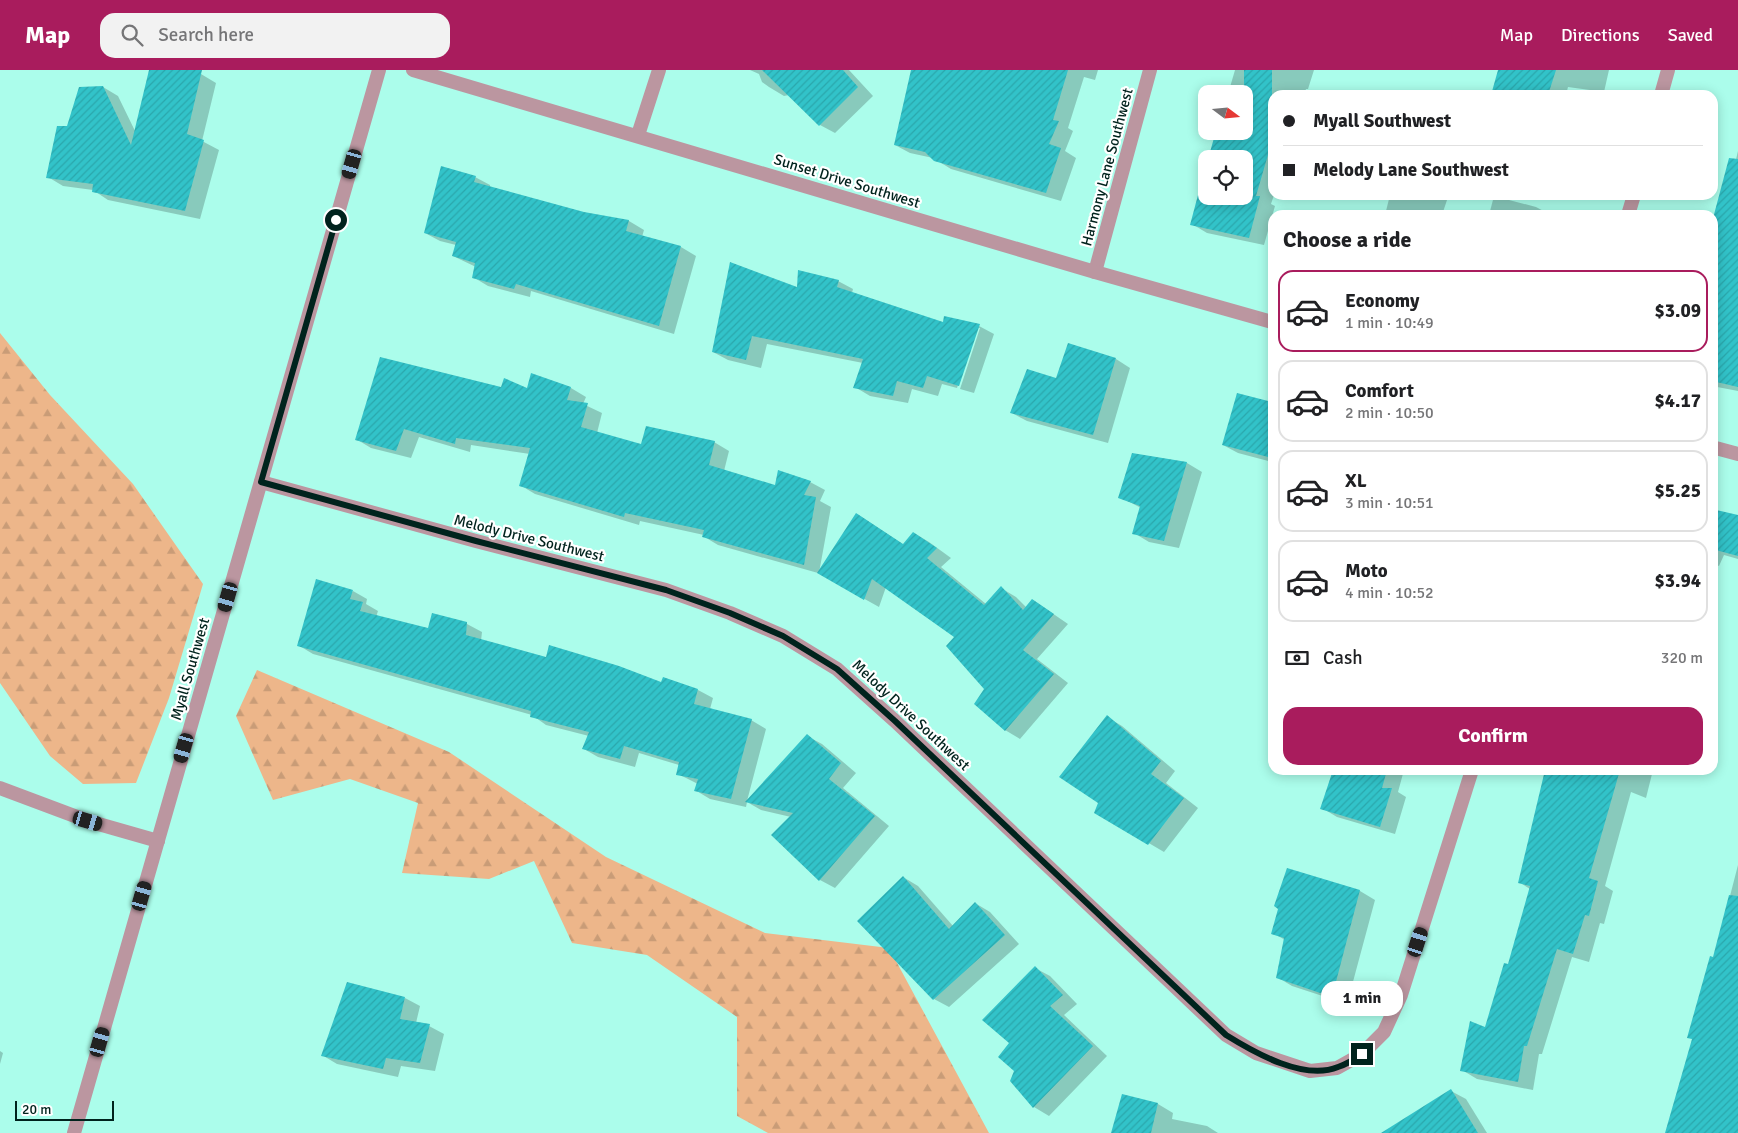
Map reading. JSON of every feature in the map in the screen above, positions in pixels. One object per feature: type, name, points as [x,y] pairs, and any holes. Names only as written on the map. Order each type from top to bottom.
[{"type":"street","name":"Myall Southwest","points":[[74,1133],[379,70]]},
{"type":"street","name":"Sunset Drive Southwest","points":[[413,70],[1095,272],[1268,321]]},
{"type":"street","points":[[638,136],[659,70]]},
{"type":"street","name":"Harmony Lane Southwest","points":[[1095,272],[1150,70]]},
{"type":"street","points":[[1662,90],[1668,70]]},
{"type":"street","points":[[1718,449],[1738,454]]},
{"type":"street","name":"Melody Drive Southwest","points":[[261,482],[476,541],[666,590],[730,613],[783,636],[837,669],[895,721],[1226,1035],[1256,1053],[1313,1071],[1337,1068],[1362,1054],[1384,1032],[1401,995],[1470,775]]},
{"type":"street","points":[[0,788],[88,821],[158,841]]},
{"type":"green space","points":[[0,333],[50,395],[133,484],[203,584],[169,698],[136,783],[83,784],[50,756],[0,683]]},
{"type":"green space","points":[[257,670],[449,752],[606,857],[765,933],[889,948],[989,1133],[768,1133],[737,1116],[737,1017],[647,955],[572,943],[534,861],[489,879],[402,873],[418,803],[350,779],[273,800],[236,716]]},
{"type":"building","points":[[149,70],[202,70],[187,134],[204,140],[185,211],[92,192],[93,184],[46,178],[57,126],[67,126],[79,87],[103,86],[131,145]]},
{"type":"building","points":[[762,70],[843,70],[858,87],[819,126]]},
{"type":"building","points":[[911,70],[1068,70],[1053,120],[1059,121],[1049,144],[1061,148],[1046,193],[934,161],[925,152],[894,145]]},
{"type":"building","points":[[1244,70],[1272,70],[1272,90],[1268,90],[1268,155],[1256,196],[1260,196],[1249,238],[1190,225],[1198,195],[1198,205],[1253,205],[1253,150],[1211,150],[1213,140],[1253,140],[1253,85],[1244,85]]},
{"type":"building","points":[[1498,70],[1556,70],[1550,90],[1492,90]]},
{"type":"building","points":[[1729,158],[1738,159],[1738,387],[1718,382],[1718,210],[1715,210]]},
{"type":"building","points":[[441,166],[476,176],[474,182],[584,212],[629,220],[626,231],[681,246],[659,326],[516,284],[514,289],[472,278],[475,263],[452,256],[456,242],[424,233]]},
{"type":"building","points":[[730,262],[797,287],[798,270],[839,280],[837,287],[943,322],[944,316],[980,324],[959,386],[927,376],[923,388],[897,381],[893,396],[853,388],[863,359],[752,336],[746,360],[712,352]]},
{"type":"building","points":[[1068,343],[1116,358],[1093,435],[1010,413],[1027,369],[1056,378]]},
{"type":"building","points":[[380,357],[501,387],[504,378],[527,388],[531,373],[571,387],[567,400],[588,403],[581,427],[641,444],[646,426],[715,441],[709,465],[775,485],[778,470],[811,481],[804,495],[816,497],[804,565],[702,537],[704,530],[625,513],[624,517],[519,486],[530,448],[456,438],[455,444],[404,429],[396,451],[355,440]]},
{"type":"building","points":[[1237,393],[1268,401],[1268,457],[1222,445]]},
{"type":"building","points":[[1132,453],[1187,462],[1164,541],[1132,534],[1140,506],[1118,498]]},
{"type":"building","points":[[1718,510],[1738,515],[1738,556],[1718,551]]},
{"type":"building","points":[[856,513],[903,544],[913,532],[937,548],[927,558],[984,605],[1001,586],[1023,610],[1032,599],[1054,614],[1023,650],[1054,674],[1005,731],[974,704],[984,689],[946,646],[954,637],[872,579],[864,600],[817,573]]},
{"type":"building","points":[[316,579],[353,590],[350,599],[363,602],[360,611],[428,628],[432,613],[467,622],[466,635],[546,657],[549,645],[619,666],[661,682],[663,677],[698,689],[694,704],[752,719],[731,799],[694,791],[698,779],[676,775],[679,762],[624,746],[620,759],[582,749],[589,732],[530,717],[531,711],[297,646]]},
{"type":"building","points":[[1107,715],[1161,761],[1151,774],[1184,798],[1148,845],[1094,813],[1098,803],[1059,777]]},
{"type":"building","points":[[807,734],[841,763],[829,779],[875,816],[819,881],[771,835],[793,813],[745,802]]},
{"type":"building","points":[[1331,775],[1386,775],[1382,788],[1392,788],[1380,827],[1320,809]]},
{"type":"building","points":[[1544,775],[1619,775],[1589,878],[1598,881],[1589,916],[1585,915],[1573,954],[1557,949],[1527,1046],[1524,1046],[1518,1082],[1460,1071],[1470,1021],[1485,1027],[1504,963],[1508,964],[1530,886],[1518,883]]},
{"type":"building","points":[[1287,868],[1360,890],[1332,997],[1276,978],[1284,938],[1271,934],[1278,909],[1274,906]]},
{"type":"building","points":[[903,876],[949,929],[975,902],[1005,935],[933,1000],[857,921]]},
{"type":"building","points":[[1729,895],[1738,896],[1738,1133],[1665,1133],[1692,1039],[1687,1038],[1710,956],[1713,957]]},
{"type":"building","points":[[1035,966],[1063,995],[1050,1006],[1093,1046],[1033,1108],[1010,1081],[1014,1071],[998,1057],[1009,1043],[982,1020]]},
{"type":"building","points":[[347,982],[405,997],[400,1019],[430,1024],[420,1063],[386,1058],[383,1069],[321,1056]]},
{"type":"building","points":[[1451,1089],[1478,1133],[1381,1133]]},
{"type":"building","points":[[1122,1094],[1158,1103],[1151,1133],[1111,1133]]},
{"type":"route","points":[[336,220],[261,482],[476,541],[666,590],[730,613],[783,636],[837,669],[895,721],[1226,1035],[1256,1053],[1310,1071],[1337,1068],[1362,1054]]}]
